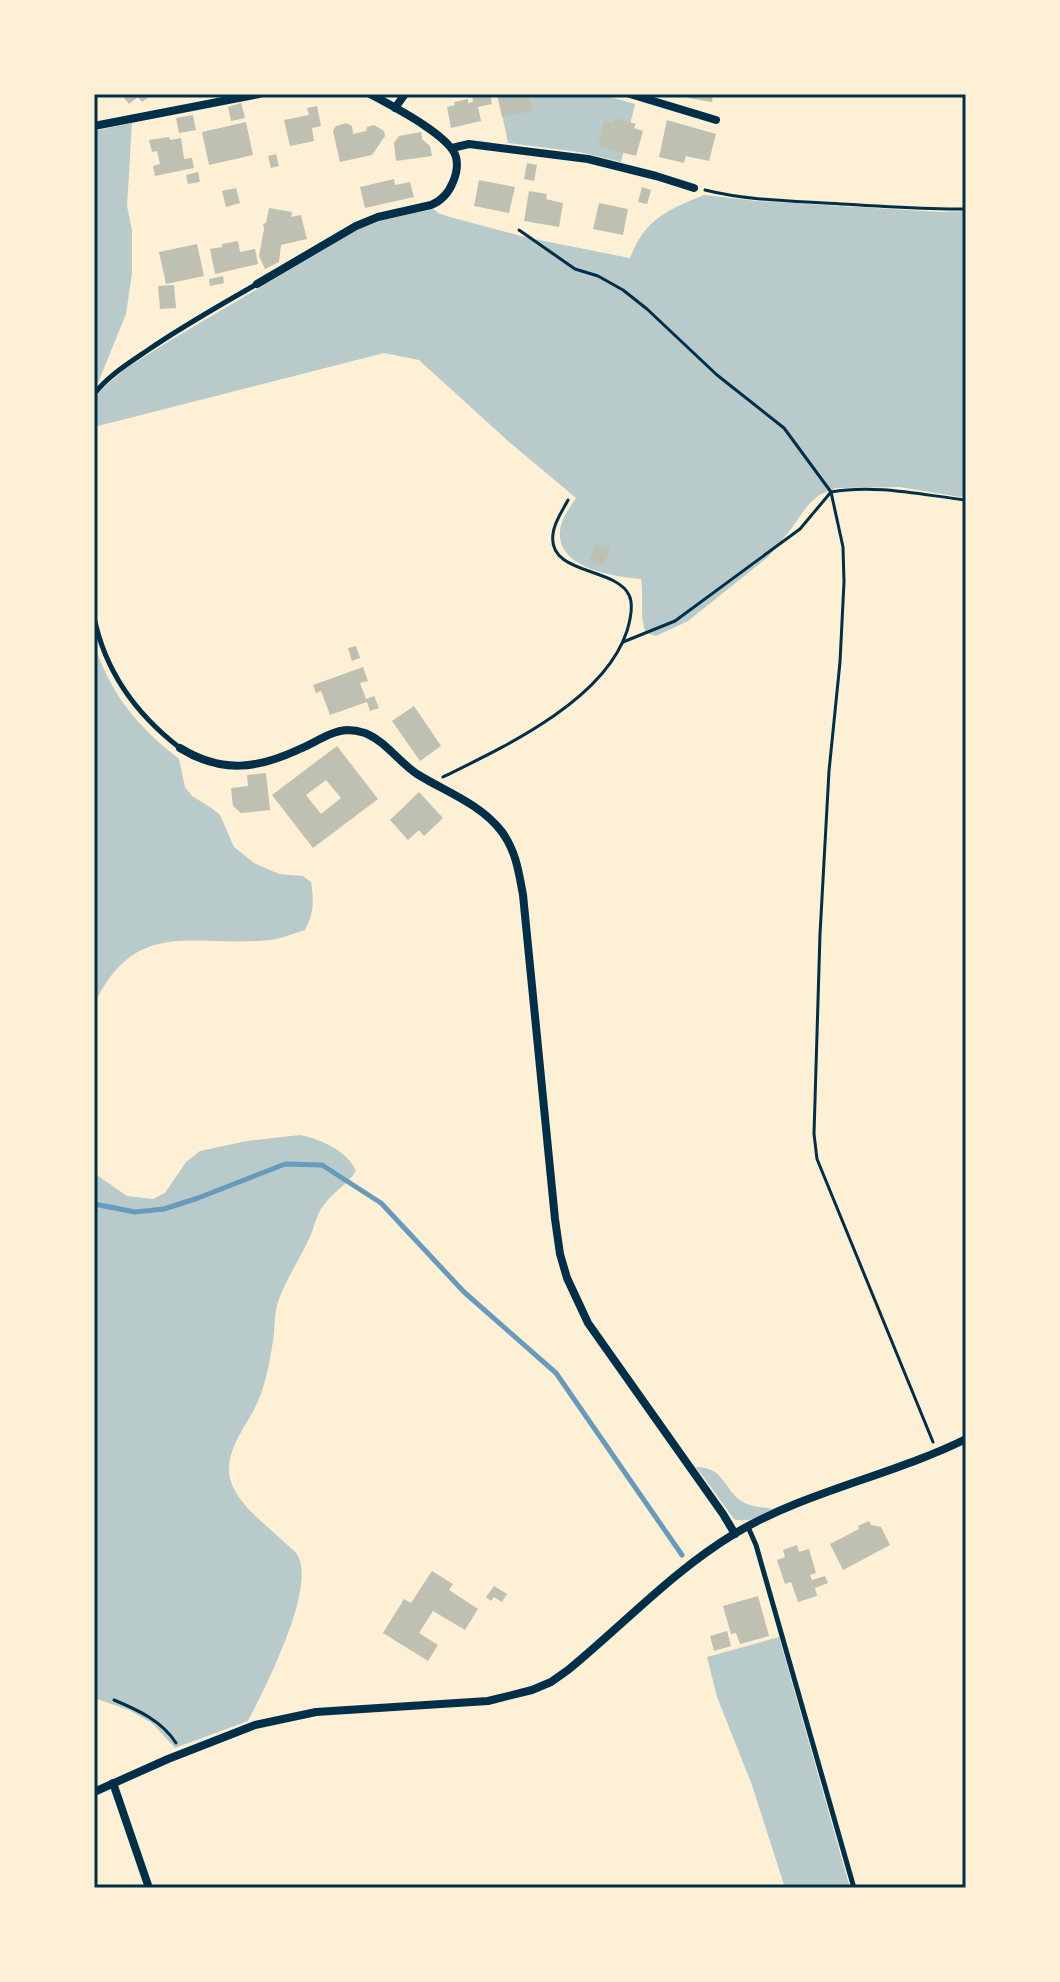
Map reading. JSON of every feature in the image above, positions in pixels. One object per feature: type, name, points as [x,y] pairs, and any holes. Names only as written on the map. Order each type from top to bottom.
[{"type":"street","points":[[94,126],[259,94]]},
{"type":"street","points":[[257,284],[356,226],[378,217],[438,202],[448,192],[457,168],[452,148],[440,136],[370,94]]},
{"type":"street","points":[[395,108],[405,94]]},
{"type":"street","points":[[630,94],[716,120]]},
{"type":"street","points":[[452,148],[469,144],[588,159],[694,188]]},
{"type":"street","points":[[180,748],[205,761],[221,766],[237,766],[280,757],[338,731],[366,733],[415,772],[489,817],[502,832],[512,849],[518,869],[527,928],[555,1219],[567,1278],[588,1323],[735,1534]]},
{"type":"street","points":[[94,1792],[182,1753],[255,1725],[284,1718],[356,1708],[488,1701],[532,1690],[568,1670],[678,1574],[735,1534],[811,1498],[938,1453],[966,1439]]},
{"type":"street","points":[[113,1783],[149,1888]]},
{"type":"lane","points":[[94,394],[132,360],[257,284]]},
{"type":"lane","points":[[94,617],[105,653],[125,691],[144,717],[180,748]]},
{"type":"lane","points":[[748,1527],[756,1545],[854,1888]]},
{"type":"path","points":[[694,188],[782,201],[966,209]]},
{"type":"path","points":[[519,230],[575,269],[598,276],[647,309],[717,375],[784,428],[831,492],[843,547],[844,582],[820,934],[814,1134],[817,1159],[938,1453]]},
{"type":"path","points":[[623,642],[675,621],[800,529],[831,492],[901,491],[966,500]]},
{"type":"path","points":[[432,782],[523,736],[562,710],[589,687],[623,642],[629,623],[629,593],[608,578],[566,561],[554,549],[552,535],[568,500]]},
{"type":"path","points":[[114,1700],[157,1722],[182,1753]]},
{"type":"shaded area","points":[[498,94],[600,94],[635,104],[621,162],[579,152],[508,143]]},
{"type":"shaded area","points":[[132,123],[127,206],[132,230],[132,273],[126,314],[94,388],[94,131]]},
{"type":"shaded area","points":[[704,195],[757,201],[966,211],[966,498],[900,487],[836,488],[819,495],[768,557],[688,621],[656,636],[646,633],[644,627],[641,579],[590,568],[568,555],[562,545],[562,524],[576,498],[419,360],[384,353],[94,427],[94,400],[125,369],[359,229],[383,220],[434,209],[450,217],[529,238],[630,258],[650,225],[679,206]]},
{"type":"shaded area","points":[[94,643],[108,678],[127,708],[150,734],[179,759],[185,787],[192,796],[220,815],[234,847],[254,863],[279,874],[303,876],[311,882],[313,901],[305,930],[279,938],[169,942],[148,947],[128,958],[110,977],[94,1005]]},
{"type":"shaded area","points":[[300,1135],[332,1147],[347,1158],[356,1171],[321,1210],[280,1296],[263,1387],[233,1449],[229,1467],[234,1489],[241,1500],[297,1554],[302,1571],[300,1591],[286,1639],[248,1721],[175,1748],[152,1723],[129,1710],[94,1698],[94,1173],[127,1196],[153,1199],[165,1193],[186,1162],[200,1151],[247,1141]]},
{"type":"shaded area","points":[[696,1467],[718,1474],[741,1501],[773,1509],[749,1520],[734,1519]]},
{"type":"shaded area","points":[[779,1637],[850,1888],[785,1888],[752,1785],[717,1697],[707,1657]]},
{"type":"building","points":[[121,94],[153,94],[142,102],[138,97],[129,104]]},
{"type":"building","points":[[472,94],[490,94],[492,104],[478,107],[481,121],[451,128],[447,107],[468,99],[468,103],[473,102]]},
{"type":"building","points":[[497,94],[529,94],[533,111],[502,117]]},
{"type":"building","points":[[689,94],[713,94],[712,102],[688,98]]},
{"type":"building","points":[[241,103],[245,118],[231,121],[228,107]]},
{"type":"building","points":[[317,106],[321,126],[312,128],[314,141],[290,146],[284,120],[309,115],[307,108]]},
{"type":"building","points":[[193,115],[196,130],[179,133],[176,118]]},
{"type":"building","points":[[615,118],[636,124],[634,128],[643,131],[636,156],[598,146],[604,121],[613,123]]},
{"type":"building","points":[[667,120],[716,134],[709,161],[686,156],[684,163],[659,157]]},
{"type":"building","points":[[246,122],[253,155],[209,165],[202,132]]},
{"type":"building","points":[[346,123],[352,126],[353,134],[374,125],[384,131],[385,136],[372,155],[340,162],[333,131],[336,126]]},
{"type":"building","points":[[421,132],[432,156],[396,161],[394,143],[399,136]]},
{"type":"building","points":[[169,137],[170,140],[181,138],[184,159],[192,158],[194,168],[155,176],[153,166],[160,164],[157,151],[152,152],[149,140]]},
{"type":"building","points":[[276,154],[279,166],[271,168],[268,156]]},
{"type":"building","points":[[527,163],[537,165],[534,181],[524,179]]},
{"type":"building","points":[[198,172],[200,182],[188,184],[186,175]]},
{"type":"building","points":[[394,179],[395,185],[410,182],[414,197],[365,208],[360,187]]},
{"type":"building","points":[[479,180],[515,187],[509,213],[474,206]]},
{"type":"building","points":[[642,187],[651,190],[647,204],[638,202]]},
{"type":"building","points":[[236,188],[240,203],[226,207],[222,191]]},
{"type":"building","points":[[529,191],[547,194],[546,199],[563,203],[559,227],[524,221]]},
{"type":"building","points":[[599,203],[628,209],[623,235],[593,229]]},
{"type":"building","points":[[269,208],[292,212],[291,217],[301,215],[307,239],[281,245],[279,262],[265,269],[259,256],[263,224],[266,223]]},
{"type":"building","points":[[238,241],[240,252],[255,249],[258,264],[215,274],[210,249]]},
{"type":"building","points":[[197,244],[204,276],[166,284],[159,252]]},
{"type":"building","points":[[223,276],[224,283],[210,286],[209,279]]},
{"type":"building","points":[[174,285],[176,308],[160,309],[158,286]]},
{"type":"building","points":[[596,544],[610,549],[604,565],[590,560]]},
{"type":"building","points":[[356,646],[360,658],[352,661],[348,648]]},
{"type":"building","points":[[363,667],[368,681],[360,683],[366,699],[374,696],[379,708],[370,711],[367,702],[330,715],[321,691],[316,693],[313,685]]},
{"type":"building","points":[[414,706],[441,746],[420,761],[392,721]]},
{"type":"building","points":[[337,746],[378,799],[313,848],[272,795]],"holes":[[[326,780],[341,798],[321,814],[306,795]]]},
{"type":"building","points":[[266,773],[270,810],[241,813],[233,806],[231,788],[248,786],[247,775]]},
{"type":"building","points":[[419,792],[443,818],[424,836],[419,830],[408,840],[390,820]]},
{"type":"building","points":[[869,1521],[871,1525],[881,1527],[890,1545],[843,1570],[830,1544]]},
{"type":"building","points":[[797,1545],[799,1552],[809,1549],[816,1573],[810,1575],[812,1580],[825,1576],[828,1583],[815,1588],[817,1596],[798,1602],[791,1582],[785,1584],[777,1560],[785,1557],[783,1550]]},
{"type":"building","points":[[432,1571],[453,1584],[449,1590],[478,1609],[465,1630],[433,1611],[419,1633],[438,1645],[428,1661],[383,1633],[404,1599],[411,1603]]},
{"type":"building","points":[[494,1586],[507,1594],[502,1602],[486,1597]]},
{"type":"building","points":[[758,1596],[769,1636],[740,1644],[736,1633],[731,1634],[723,1606]]},
{"type":"building","points":[[727,1631],[731,1646],[714,1651],[710,1636]]},
{"type":"waterway","points":[[94,1204],[135,1212],[164,1209],[285,1164],[322,1165],[381,1203],[464,1292],[556,1373],[682,1555]]}]
